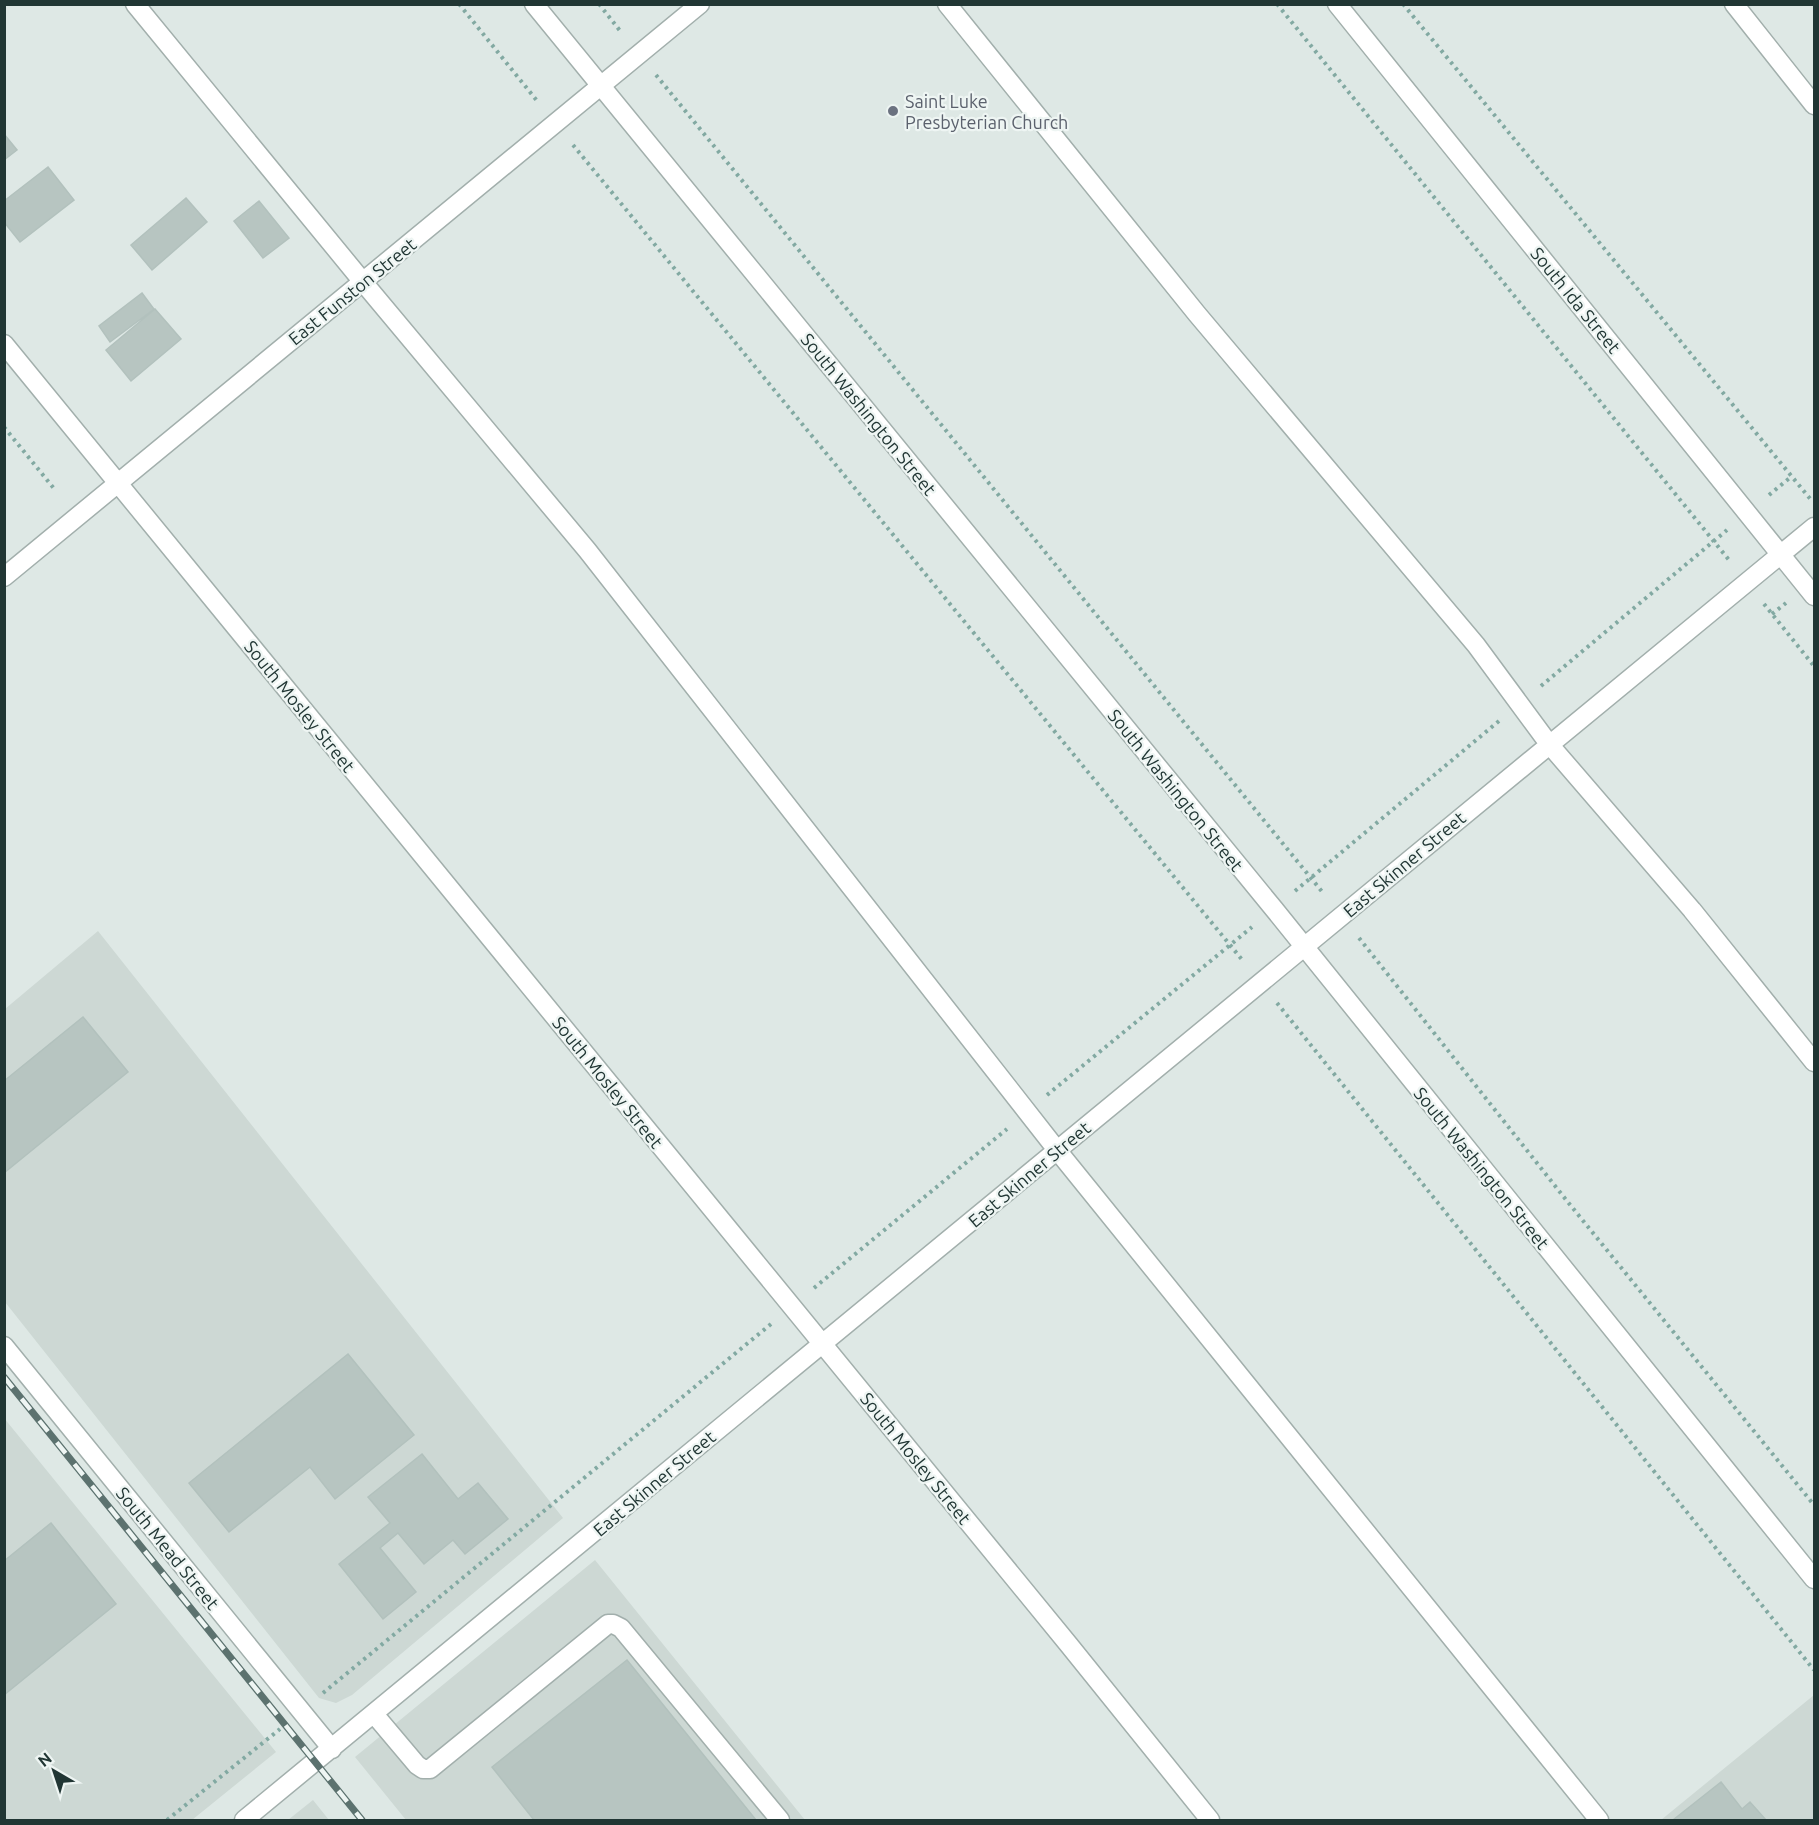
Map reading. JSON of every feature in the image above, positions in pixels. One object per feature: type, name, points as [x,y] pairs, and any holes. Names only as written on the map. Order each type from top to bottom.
[{"type":"street","points":[[135,4],[587,550],[1057,1150],[1599,1821]]},
{"type":"street","name":"South Washington Street","points":[[534,4],[1274,909],[1815,1579]]},
{"type":"street","name":"East Funston Street","points":[[4,577],[700,4]]},
{"type":"street","points":[[947,4],[1197,314],[1476,645],[1549,744],[1692,910],[1815,1062]]},
{"type":"street","name":"South Ida Street","points":[[1337,4],[1815,596]]},
{"type":"street","points":[[1734,4],[1815,105]]},
{"type":"street","name":"South Mosley Street","points":[[4,344],[823,1344],[1210,1821]]},
{"type":"street","name":"East Skinner Street","points":[[244,1821],[1815,527]]},
{"type":"street","name":"South Mead Street","points":[[4,1346],[332,1749]]},
{"type":"street","points":[[374,1714],[417,1765],[423,1769],[430,1768],[608,1624],[613,1624],[621,1628],[780,1821]]},
{"type":"path","points":[[459,4],[1230,945],[1815,1670]]},
{"type":"path","points":[[599,4],[1311,878],[1560,1192],[1815,1505]]},
{"type":"path","points":[[1277,4],[1815,666]]},
{"type":"path","points":[[1403,4],[1815,504]]},
{"type":"path","points":[[4,427],[56,490]]},
{"type":"path","points":[[167,1821],[1274,909],[1792,476]]},
{"type":"shaded area","points":[[98,931],[563,1518],[352,1695],[336,1703],[319,1698],[5,1302],[5,1009]]},
{"type":"shaded area","points":[[4,1418],[276,1752],[192,1820],[5,1820]]},
{"type":"shaded area","points":[[595,1560],[805,1820],[406,1820],[355,1757]]},
{"type":"shaded area","points":[[1814,1695],[1814,1820],[1661,1820]]},
{"type":"shaded area","points":[[313,1800],[329,1820],[288,1820]]},
{"type":"building","points":[[4,134],[17,150],[4,160]]},
{"type":"building","points":[[48,167],[74,200],[20,242],[4,222],[4,201]]},
{"type":"building","points":[[186,198],[207,222],[152,270],[131,245]]},
{"type":"building","points":[[259,201],[289,238],[263,258],[234,221]]},
{"type":"building","points":[[142,293],[154,309],[110,342],[99,326]]},
{"type":"building","points":[[155,309],[181,339],[131,381],[106,350]]},
{"type":"building","points":[[83,1017],[128,1072],[4,1173],[4,1081]]},
{"type":"building","points":[[348,1354],[414,1435],[335,1499],[310,1467],[229,1532],[189,1483]]},
{"type":"building","points":[[422,1454],[458,1499],[478,1483],[508,1519],[465,1554],[453,1540],[424,1564],[398,1533],[380,1548],[416,1592],[383,1619],[339,1564],[390,1523],[368,1497]]},
{"type":"building","points":[[51,1523],[116,1604],[4,1695],[4,1561]]},
{"type":"building","points":[[627,1660],[756,1820],[534,1820],[492,1767]]},
{"type":"building","points":[[1721,1782],[1742,1809],[1750,1802],[1766,1820],[1673,1820]]},
{"type":"railway","points":[[4,1377],[362,1820]]},
{"type":"place","name":"Saint Luke Presbyterian Church","points":[[893,111]]}]
